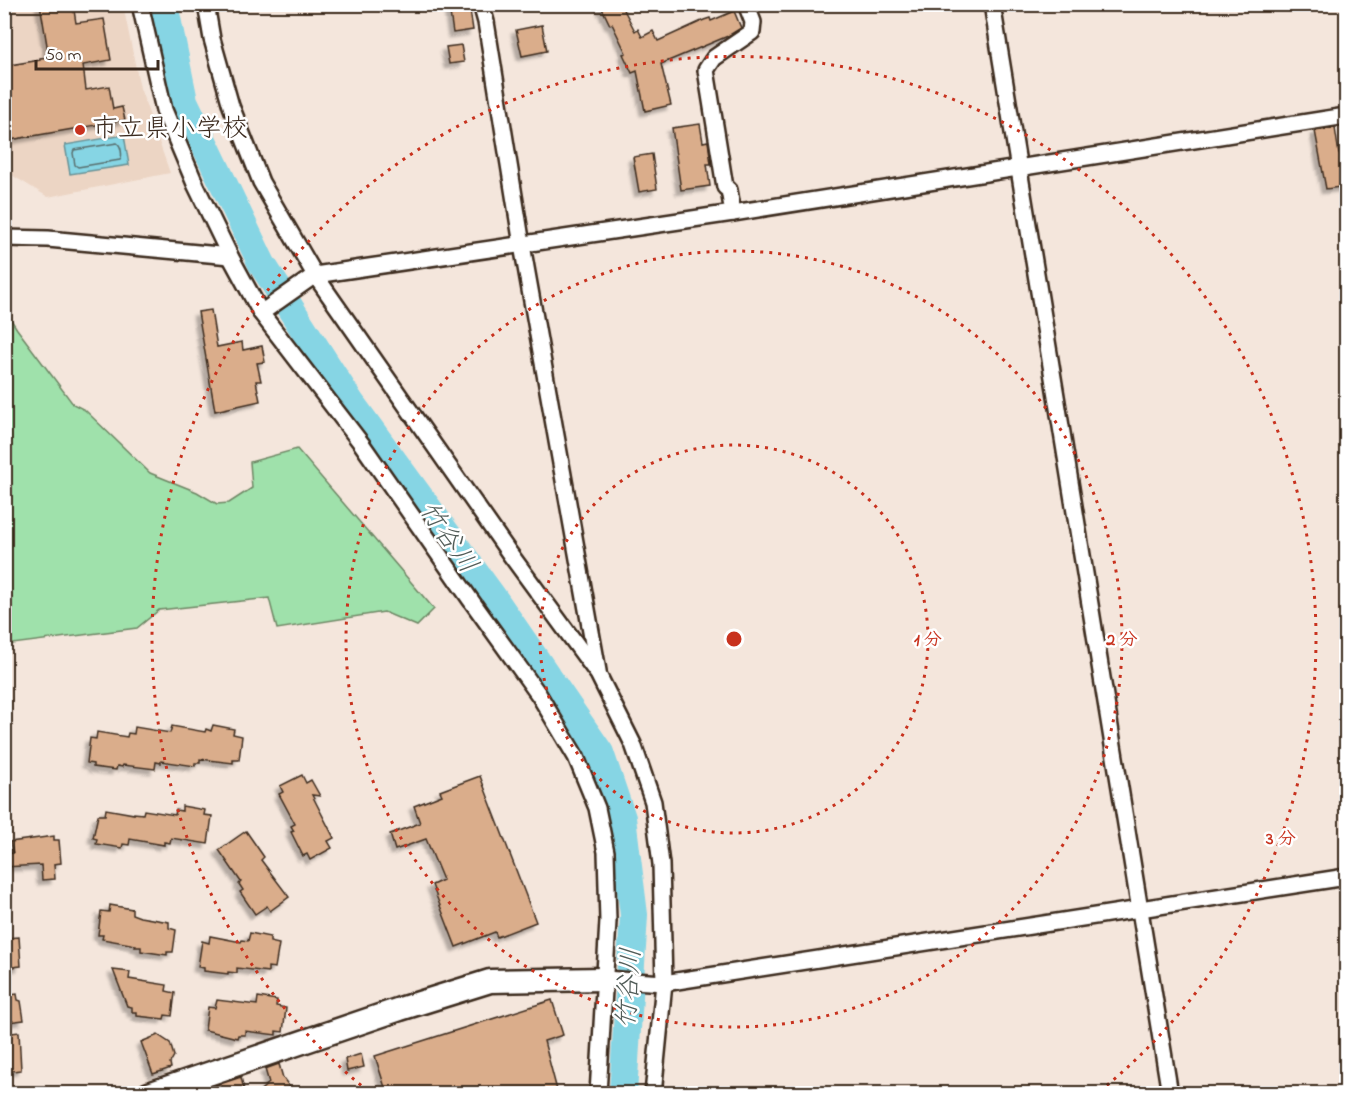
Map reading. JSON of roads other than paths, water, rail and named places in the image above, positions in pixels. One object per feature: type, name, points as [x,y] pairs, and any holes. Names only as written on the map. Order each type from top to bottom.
[{"type":"street","points":[[140,4],[164,110],[196,186],[230,256],[265,310],[539,695],[576,757],[597,807],[606,852],[608,979],[598,1094]]},
{"type":"street","points":[[206,4],[212,39],[231,106],[261,182],[315,275],[510,554],[598,674],[633,744],[653,802],[661,864],[659,983],[653,1094]]},
{"type":"street","points":[[481,4],[486,22],[522,245],[598,674]]},
{"type":"street","points":[[733,213],[729,190],[725,187],[706,70],[714,58],[752,32],[753,22],[746,4]]},
{"type":"street","points":[[992,4],[1170,1094]]},
{"type":"street","points":[[265,310],[315,275],[733,213],[1347,116]]},
{"type":"street","points":[[4,238],[48,239],[230,256]]},
{"type":"street","points":[[148,1094],[490,981],[608,979],[659,983],[1347,877]]},
{"type":"water","points":[[124,135],[129,165],[70,174],[65,145]]},
{"type":"waterway","name":"竹谷川","points":[[164,4],[184,101],[262,264],[351,403],[492,596],[600,753],[622,818],[634,915],[623,1094]]},
{"type":"place","name":"市立県小学校","points":[[80,130]]}]
